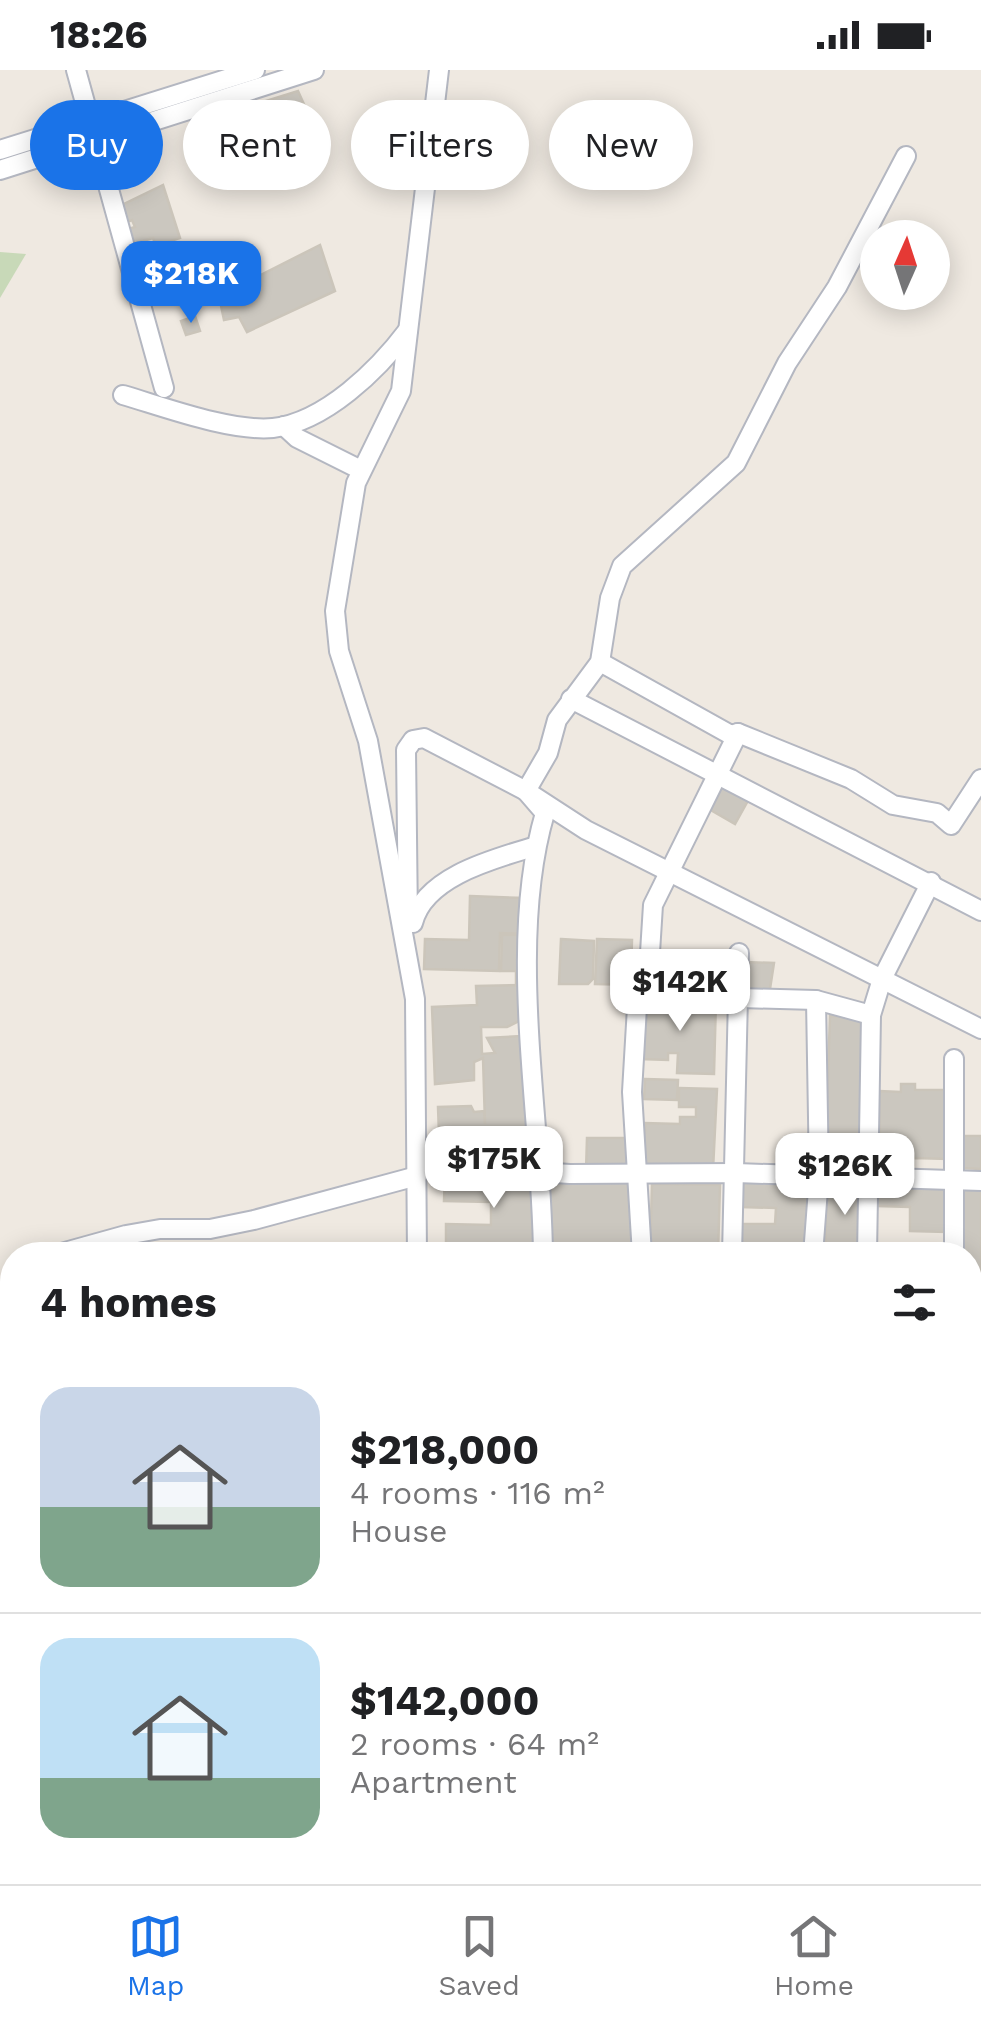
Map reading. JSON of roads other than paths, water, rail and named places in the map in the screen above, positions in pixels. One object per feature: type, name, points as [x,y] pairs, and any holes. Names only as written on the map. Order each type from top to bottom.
[{"type":"street","points":[[76,70],[84,100]]},
{"type":"street","points":[[163,104],[255,70]]},
{"type":"street","points":[[163,111],[314,70]]},
{"type":"street","points":[[417,1242],[416,1000],[367,734],[336,638],[341,569],[361,470],[389,424],[401,392],[439,70]]},
{"type":"street","points":[[0,150],[30,143]]},
{"type":"street","points":[[526,791],[571,699],[600,662],[610,598],[622,566],[736,462],[787,363],[836,287],[906,156]]},
{"type":"street","points":[[0,170],[30,157]]},
{"type":"street","points":[[109,190],[164,388]]},
{"type":"street","points":[[123,395],[214,419],[268,428],[284,426],[318,411],[367,375],[410,327]]},
{"type":"street","points":[[284,426],[297,438],[361,470]]},
{"type":"street","points":[[600,662],[732,735],[738,733],[851,779],[893,805],[937,813],[951,826],[981,779]]},
{"type":"street","points":[[571,699],[981,911]]},
{"type":"street","points":[[642,1242],[641,1175],[632,1092],[637,1007],[648,984],[652,905],[738,733]]},
{"type":"street","points":[[408,953],[406,750],[413,740],[437,741],[586,830],[981,1029]]},
{"type":"street","points":[[526,791],[545,814],[533,847],[529,957],[543,1242]]},
{"type":"street","points":[[408,953],[414,918],[426,894],[533,847]]},
{"type":"street","points":[[869,1242],[871,1015],[882,979],[931,882]]},
{"type":"street","points":[[733,1242],[739,954]]},
{"type":"street","points":[[648,984],[816,1000],[871,1015]]},
{"type":"street","points":[[814,1242],[819,1176],[816,1000]]},
{"type":"street","points":[[954,1059],[954,1242]]},
{"type":"street","points":[[101,1242],[160,1229],[210,1229],[268,1217],[417,1170],[981,1180]]}]
